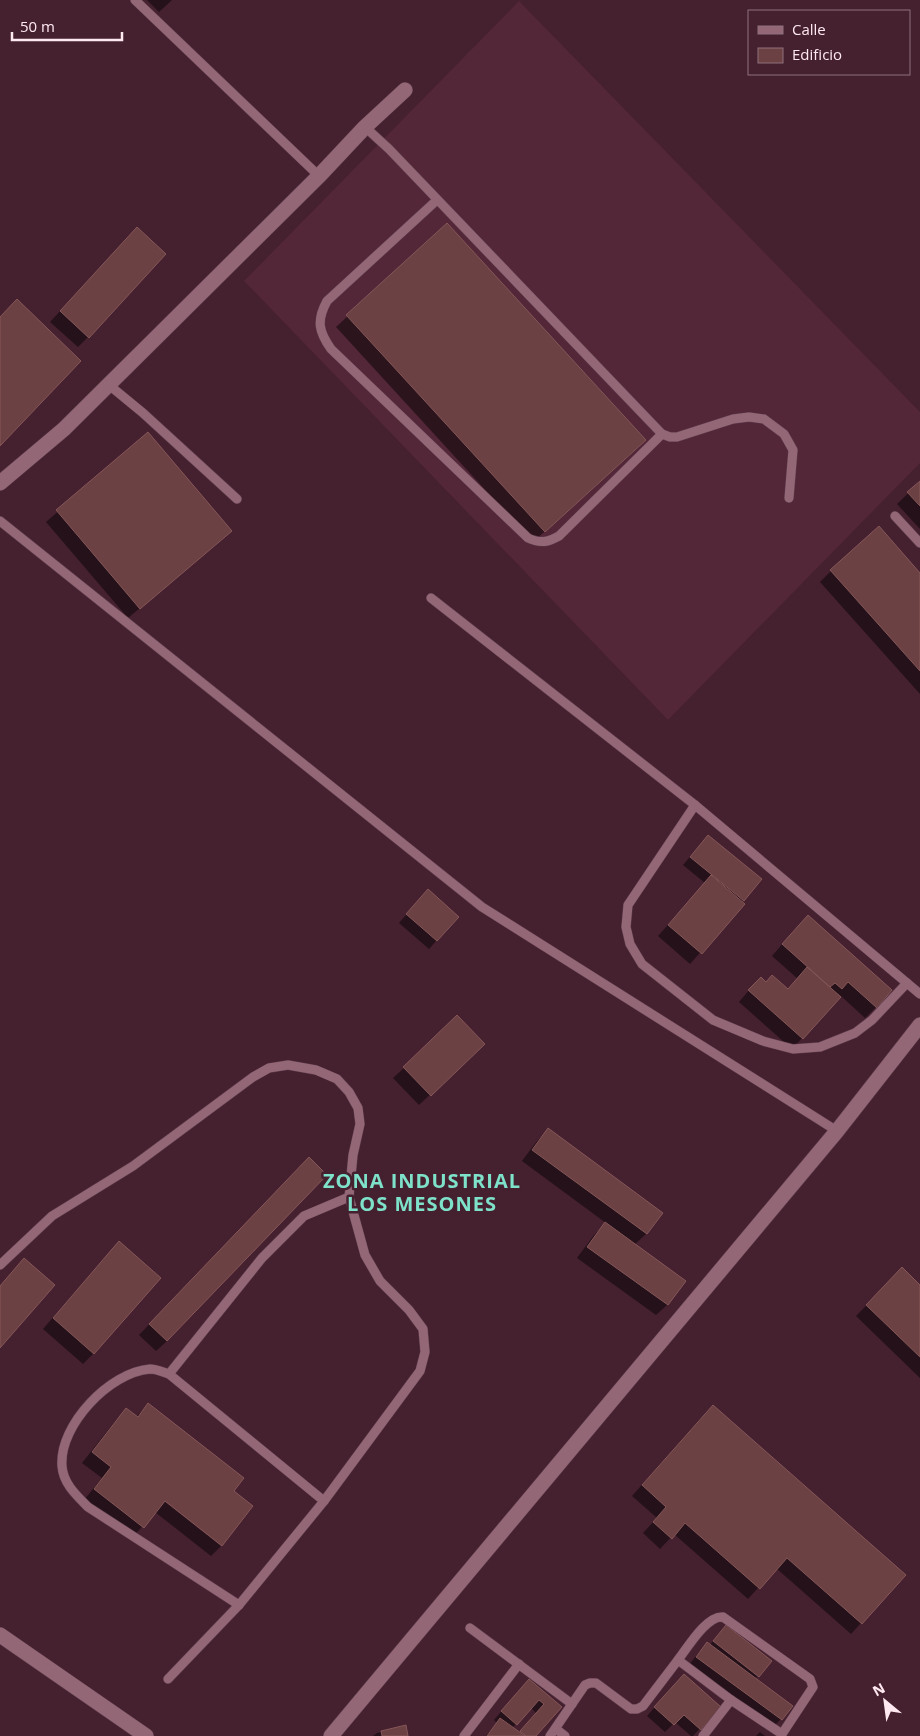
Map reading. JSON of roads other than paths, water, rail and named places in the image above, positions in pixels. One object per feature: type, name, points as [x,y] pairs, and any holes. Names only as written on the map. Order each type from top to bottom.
[{"type":"street","points":[[0,482],[64,429],[319,176],[365,127],[405,90]]},
{"type":"street","points":[[331,1736],[837,1131],[920,1025]]},
{"type":"street","points":[[0,1635],[146,1736]]},
{"type":"lane","points":[[135,0],[319,176]]},
{"type":"lane","points":[[365,127],[662,434],[677,437],[733,419],[749,417],[764,419],[784,434],[793,450],[789,498]]},
{"type":"lane","points":[[437,200],[326,301],[320,323],[322,336],[331,349],[528,538],[542,543],[559,536],[662,434]]},
{"type":"lane","points":[[109,385],[143,413],[237,499]]},
{"type":"lane","points":[[895,516],[920,543]]},
{"type":"lane","points":[[0,521],[482,907],[837,1131]]},
{"type":"lane","points":[[431,598],[695,805],[920,994]]},
{"type":"lane","points":[[695,805],[628,905],[626,927],[630,944],[642,964],[713,1020],[763,1041],[793,1050],[820,1047],[855,1033],[872,1020],[906,983]]},
{"type":"lane","points":[[0,1265],[52,1216],[133,1166],[253,1077],[269,1068],[288,1065],[316,1070],[337,1079],[349,1092],[358,1108],[360,1124],[353,1155],[349,1197],[365,1255],[380,1281],[409,1310],[423,1329],[426,1352],[420,1371],[324,1501],[238,1605],[168,1679]]},
{"type":"lane","points":[[169,1374],[262,1258],[304,1216],[349,1197]]},
{"type":"lane","points":[[238,1605],[88,1507],[70,1489],[62,1467],[63,1445],[78,1419],[97,1395],[116,1380],[134,1372],[152,1369],[169,1374],[324,1501]]},
{"type":"lane","points":[[565,1736],[553,1733],[585,1685],[596,1683],[630,1709],[637,1709],[642,1706],[707,1622],[718,1616],[723,1617],[810,1679],[813,1687],[781,1735],[678,1660]]},
{"type":"lane","points":[[470,1628],[572,1704]]},
{"type":"lane","points":[[464,1736],[519,1664]]},
{"type":"lane","points":[[704,1736],[731,1700]]},
{"type":"district","name":"ZONA INDUSTRIAL LOS MESONES","points":[[422,1192]]}]
